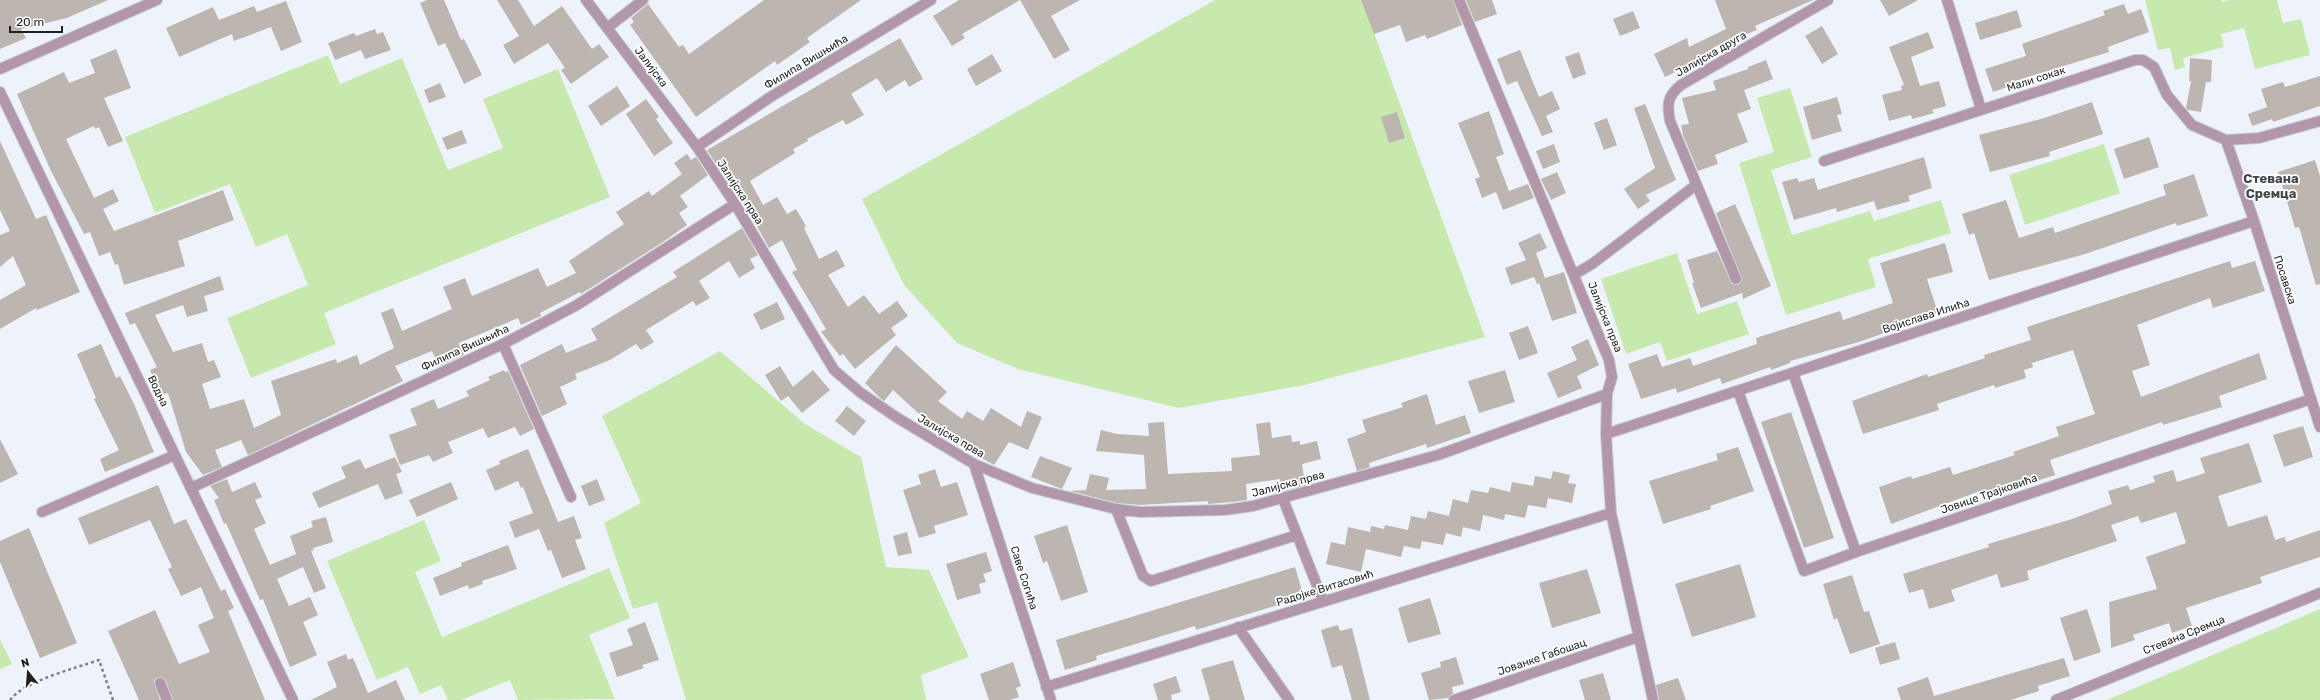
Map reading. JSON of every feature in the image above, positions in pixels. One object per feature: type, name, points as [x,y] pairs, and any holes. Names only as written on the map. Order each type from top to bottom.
[{"type":"street","points":[[0,69],[157,0]]},
{"type":"street","name":"Јалијска","points":[[586,0],[697,147]]},
{"type":"street","points":[[607,28],[643,0]]},
{"type":"street","name":"Филипа Вишњића","points":[[697,147],[772,96],[931,0]]},
{"type":"street","name":"Јалијска прва","points":[[697,147],[735,204],[834,370],[896,417],[974,464],[1032,488],[1116,509],[1140,512],[1225,510],[1253,506],[1438,456],[1607,394],[1612,377],[1610,360],[1459,0]]},
{"type":"street","name":"Јалијска друга","points":[[1736,279],[1670,122],[1668,102],[1671,93],[1680,85],[1828,0]]},
{"type":"street","points":[[1947,0],[1981,110]]},
{"type":"street","name":"Мали сокак","points":[[1824,161],[2128,61],[2143,60],[2154,67],[2167,95],[2192,125],[2226,140]]},
{"type":"street","name":"Водна","points":[[0,92],[293,700]]},
{"type":"street","points":[[2226,140],[2259,138],[2320,121]]},
{"type":"street","name":"Посавска","points":[[2226,140],[2254,221],[2320,427]]},
{"type":"street","points":[[1574,274],[1592,264],[1696,185]]},
{"type":"street","name":"Филипа Вишњића","points":[[191,488],[502,344],[577,305],[735,204]]},
{"type":"street","name":"Војислава Илића","points":[[1606,434],[2254,221]]},
{"type":"street","points":[[502,344],[571,496]]},
{"type":"street","points":[[1793,373],[1856,552]]},
{"type":"street","name":"Јовице Трајковића","points":[[1738,391],[1804,571],[1856,552],[2311,399]]},
{"type":"street","points":[[1607,394],[1606,434],[1611,513],[1653,700]]},
{"type":"street","points":[[42,512],[175,456]]},
{"type":"street","name":"Саве Согића","points":[[974,464],[1051,700]]},
{"type":"street","points":[[1283,499],[1323,601]]},
{"type":"street","points":[[1116,509],[1143,576],[1151,581],[1297,535]]},
{"type":"street","name":"Радојке Витасовић","points":[[1046,687],[1611,513]]},
{"type":"street","name":"Стевана Сремца","points":[[2056,700],[2320,593]]},
{"type":"street","points":[[1238,627],[1289,700]]},
{"type":"street","name":"Јованке Габошац","points":[[1454,700],[1638,637]]},
{"type":"street","points":[[160,683],[167,700]]},
{"type":"path","points":[[10,700],[15,694],[36,683],[99,660],[113,700]]},
{"type":"green space","points":[[1215,0],[1362,0],[1485,337],[1304,385],[1179,408],[1018,369],[957,343],[904,285],[862,199]]},
{"type":"green space","points":[[2145,0],[2221,0],[2222,2],[2230,0],[2277,0],[2283,23],[2301,19],[2310,55],[2255,69],[2244,28],[2221,34],[2224,47],[2183,58],[2185,67],[2175,70],[2170,48],[2158,50]]},
{"type":"green space","points":[[328,55],[340,84],[402,58],[448,170],[503,148],[483,99],[558,69],[610,197],[324,313],[336,344],[251,378],[227,318],[308,285],[287,234],[256,247],[230,184],[155,213],[125,137]]},
{"type":"green space","points":[[1790,88],[1812,157],[1771,170],[1792,235],[1870,211],[1874,221],[1941,200],[1951,233],[1868,259],[1876,287],[1786,315],[1739,163],[1774,152],[1757,98]]},
{"type":"green space","points":[[2104,144],[2120,193],[2025,225],[2009,175]]},
{"type":"green space","points":[[1677,253],[1697,314],[1737,301],[1749,334],[1667,361],[1660,342],[1626,354],[1601,279]]},
{"type":"green space","points":[[720,351],[805,424],[861,457],[886,567],[929,570],[969,657],[921,675],[926,700],[686,700],[657,602],[633,609],[604,523],[641,503],[602,416]]},
{"type":"green space","points":[[424,520],[441,561],[415,572],[442,637],[609,568],[630,618],[589,635],[615,699],[518,700],[510,680],[461,700],[448,700],[441,685],[420,694],[408,667],[377,680],[327,561]]},
{"type":"green space","points":[[2320,609],[2320,700],[2107,700]]},
{"type":"green space","points":[[0,639],[12,664],[0,669]]},
{"type":"building","points":[[0,0],[108,0],[67,18],[21,29],[26,38],[0,49]]},
{"type":"building","points":[[427,0],[444,0],[461,40],[464,39],[482,75],[464,84],[445,43],[438,46],[420,3]]},
{"type":"building","points":[[497,0],[518,0],[534,26],[562,6],[592,49],[599,44],[609,57],[571,84],[561,70],[565,68],[548,43],[514,64],[503,45],[519,36]]},
{"type":"building","points":[[764,0],[861,0],[807,38],[810,42],[777,65],[775,61],[696,117],[630,25],[634,22],[631,18],[648,4],[679,47],[683,45],[689,54]]},
{"type":"building","points":[[959,0],[1020,0],[962,34],[965,38],[952,46],[933,16]]},
{"type":"building","points":[[1020,0],[1080,0],[1051,16],[1070,50],[1054,59]]},
{"type":"building","points":[[1361,0],[1453,0],[1462,25],[1427,39],[1425,35],[1406,42],[1400,25],[1374,34]]},
{"type":"building","points":[[1466,0],[1492,0],[1497,14],[1475,22]]},
{"type":"building","points":[[1715,0],[1813,0],[1755,26],[1757,30],[1714,47],[1717,52],[1665,77],[1654,54],[1687,38],[1689,47],[1726,29]]},
{"type":"building","points":[[1880,0],[1918,0],[1889,16]]},
{"type":"building","points":[[286,1],[302,42],[281,51],[271,27],[234,41],[232,34],[179,57],[166,28],[213,7],[219,20],[254,6],[257,12]]},
{"type":"building","points":[[2124,4],[2128,14],[2141,9],[2149,32],[2108,47],[2109,52],[2015,81],[2016,84],[1993,92],[1985,69],[2026,56],[2022,44],[2105,15],[2103,11]]},
{"type":"building","points":[[2017,10],[2022,27],[1980,40],[1975,23]]},
{"type":"building","points":[[1633,11],[1640,28],[1620,36],[1613,19]]},
{"type":"building","points":[[1822,26],[1838,54],[1822,64],[1805,36]]},
{"type":"building","points":[[375,29],[377,34],[383,32],[391,50],[365,59],[361,50],[335,60],[328,43],[354,33],[356,36]]},
{"type":"building","points":[[1928,32],[1934,48],[1911,57],[1920,86],[1939,81],[1946,106],[1932,110],[1934,113],[1912,119],[1911,115],[1889,121],[1882,95],[1902,90],[1901,86],[1904,85],[1889,47]]},
{"type":"building","points":[[900,38],[923,79],[909,87],[905,80],[886,92],[877,78],[851,94],[864,115],[846,125],[843,120],[807,139],[808,141],[793,149],[795,153],[750,181],[763,205],[777,197],[787,214],[796,209],[806,226],[804,228],[819,259],[837,250],[845,266],[828,275],[848,307],[864,295],[879,314],[897,301],[908,316],[891,328],[896,335],[855,369],[843,354],[840,356],[821,332],[826,329],[792,272],[797,270],[782,240],[769,248],[733,184],[730,185],[707,150]]},
{"type":"building","points":[[116,49],[131,88],[104,98],[123,141],[108,147],[99,127],[95,129],[94,126],[66,139],[94,198],[113,189],[119,201],[103,209],[114,231],[223,190],[234,220],[178,241],[185,266],[124,285],[118,264],[115,265],[110,252],[99,256],[90,232],[84,234],[51,171],[17,94],[64,72],[69,83],[95,73],[90,60]]},
{"type":"building","points":[[1520,50],[1539,97],[1552,91],[1560,109],[1546,116],[1553,132],[1542,136],[1517,81],[1507,85],[1497,59]]},
{"type":"building","points":[[1579,52],[1586,74],[1573,79],[1565,57]]},
{"type":"building","points":[[992,54],[1002,71],[976,86],[967,69]]},
{"type":"building","points":[[2190,58],[2212,60],[2211,82],[2206,82],[2201,112],[2188,110],[2186,108],[2191,81],[2189,81]]},
{"type":"building","points":[[1766,60],[1773,79],[1744,90],[1751,109],[1737,114],[1748,142],[1715,155],[1718,164],[1698,171],[1683,135],[1681,125],[1689,124],[1682,98],[1716,90],[1713,81],[1748,69],[1748,67]]},
{"type":"building","points":[[2320,76],[2320,106],[2273,122],[2272,119],[2252,126],[2248,114],[2267,107],[2261,89],[2283,82],[2285,87]]},
{"type":"building","points":[[440,83],[446,97],[429,103],[424,90]]},
{"type":"building","points":[[617,86],[630,106],[601,126],[588,106]]},
{"type":"building","points":[[1837,97],[1842,114],[1837,115],[1842,131],[1812,140],[1803,107]]},
{"type":"building","points":[[646,99],[659,117],[656,119],[673,143],[654,156],[626,114]]},
{"type":"building","points":[[2092,102],[2103,134],[2049,152],[2050,156],[1990,172],[1979,135],[2041,119]]},
{"type":"building","points":[[1645,104],[1676,180],[1646,195],[1650,201],[1638,209],[1624,189],[1655,168],[1634,108]]},
{"type":"building","points":[[1489,111],[1504,154],[1496,157],[1509,191],[1528,184],[1534,198],[1503,210],[1496,192],[1482,198],[1475,179],[1480,177],[1458,123]]},
{"type":"building","points":[[1397,112],[1405,138],[1389,143],[1381,117]]},
{"type":"building","points":[[1607,118],[1617,145],[1604,150],[1594,123]]},
{"type":"building","points":[[462,130],[467,143],[447,150],[442,138]]},
{"type":"building","points":[[2149,137],[2159,167],[2124,179],[2114,149]]},
{"type":"building","points":[[0,141],[36,219],[46,215],[80,292],[37,310],[36,308],[0,329],[0,300],[26,285],[13,256],[0,267],[0,235],[10,231],[0,210]]},
{"type":"building","points":[[1554,144],[1560,162],[1543,169],[1536,151]]},
{"type":"building","points":[[687,154],[691,160],[696,157],[708,175],[680,196],[688,207],[679,213],[687,225],[663,242],[581,294],[580,292],[540,313],[541,316],[521,325],[518,318],[459,343],[464,355],[439,366],[432,351],[395,366],[403,381],[248,455],[241,440],[215,450],[222,467],[203,475],[186,452],[168,393],[161,395],[150,370],[157,367],[135,323],[130,325],[125,313],[220,276],[224,290],[204,296],[208,311],[187,317],[183,305],[155,315],[173,352],[202,343],[208,362],[214,360],[221,377],[202,384],[210,409],[244,399],[254,428],[281,415],[271,381],[336,359],[337,363],[357,355],[360,365],[394,348],[381,313],[393,308],[402,331],[452,309],[443,287],[465,278],[472,296],[538,268],[547,287],[576,273],[569,261],[624,224],[616,212],[649,191],[652,196],[682,174],[674,163]]},
{"type":"building","points":[[1924,157],[1932,188],[1908,196],[1910,201],[1877,210],[1874,201],[1837,212],[1836,208],[1794,220],[1782,182],[1797,178],[1799,182],[1814,178],[1818,190]]},
{"type":"building","points":[[2315,160],[2320,176],[2320,284],[2316,285],[2299,227],[2295,228],[2278,172]]},
{"type":"building","points":[[1557,172],[1566,193],[1551,200],[1541,179]]},
{"type":"building","points":[[2194,174],[2208,216],[2177,226],[2176,223],[2082,255],[1989,280],[1974,233],[1969,235],[1962,214],[2006,200],[2019,238],[2053,227],[2055,233],[2166,195],[2163,185]]},
{"type":"building","points":[[1735,204],[1771,286],[1743,299],[1742,293],[1701,308],[1692,283],[1694,283],[1687,260],[1717,251],[1732,284],[1738,285],[1742,280],[1716,213]]},
{"type":"building","points":[[742,228],[758,255],[750,259],[755,268],[739,278],[729,261],[699,281],[710,298],[696,306],[693,301],[646,330],[654,342],[641,350],[636,344],[610,360],[575,374],[577,379],[560,387],[567,404],[542,416],[520,365],[562,344],[566,353],[597,340],[591,329],[677,277],[673,272]]},
{"type":"building","points":[[1540,233],[1547,248],[1536,253],[1545,278],[1564,272],[1577,313],[1552,321],[1539,283],[1537,284],[1534,277],[1511,285],[1505,268],[1526,260],[1518,243]]},
{"type":"building","points":[[1945,243],[1953,272],[1927,279],[1938,313],[1892,328],[1893,330],[1859,342],[1790,361],[1790,363],[1771,370],[1770,367],[1722,384],[1720,378],[1677,393],[1676,388],[1641,399],[1628,364],[1657,354],[1662,367],[1690,358],[1693,366],[1757,344],[1756,338],[1840,311],[1843,320],[1893,303],[1880,263]]},
{"type":"building","points":[[2230,261],[2232,268],[2255,261],[2265,291],[2213,308],[2210,298],[2137,325],[2150,365],[2132,371],[2141,397],[2259,353],[2267,379],[2219,396],[2222,407],[2163,425],[2162,422],[2050,460],[2055,475],[2024,485],[2023,481],[1981,495],[1980,491],[1891,524],[1879,487],[1911,476],[1912,479],[1950,467],[1953,475],[2015,455],[2013,452],[2059,436],[2056,427],[2095,414],[2073,350],[2032,363],[2033,367],[2024,370],[2026,378],[1995,388],[1994,385],[1937,404],[1939,410],[1863,434],[1852,401],[1927,374],[1928,377],[1985,358],[1984,355],[2031,340],[2027,327]]},
{"type":"building","points":[[777,302],[785,319],[761,330],[753,314]]},
{"type":"building","points":[[1528,326],[1538,353],[1519,360],[1509,333]]},
{"type":"building","points":[[1588,339],[1599,365],[1577,376],[1582,388],[1558,398],[1547,373],[1577,360],[1571,347]]},
{"type":"building","points":[[101,344],[116,378],[120,376],[134,404],[154,452],[105,472],[100,459],[119,450],[94,399],[96,398],[77,354]]},
{"type":"building","points":[[896,345],[947,392],[938,401],[962,419],[967,411],[983,421],[991,408],[1021,427],[1027,411],[1042,417],[1028,450],[1009,442],[994,465],[965,449],[967,446],[944,431],[941,434],[893,390],[884,401],[881,399],[865,383]]},
{"type":"building","points":[[780,366],[793,387],[813,370],[830,390],[802,413],[788,396],[781,401],[765,375]]},
{"type":"building","points":[[504,370],[505,372],[508,371],[534,429],[520,436],[515,427],[488,438],[483,428],[448,442],[453,453],[433,462],[429,455],[400,465],[389,435],[417,425],[410,409],[434,399],[438,409],[469,396],[466,391],[490,380],[488,377]]},
{"type":"building","points":[[1505,370],[1515,402],[1479,413],[1468,381]]},
{"type":"building","points":[[1427,394],[1436,425],[1465,415],[1471,433],[1427,448],[1426,444],[1369,463],[1370,467],[1357,471],[1347,439],[1366,432],[1362,420],[1403,407],[1401,403]]},
{"type":"building","points":[[847,406],[866,421],[854,436],[835,421]]},
{"type":"building","points":[[1791,412],[1834,538],[1804,548],[1761,422]]},
{"type":"building","points":[[1164,422],[1168,474],[1232,471],[1231,458],[1260,455],[1256,424],[1270,422],[1272,438],[1291,435],[1292,442],[1300,441],[1300,445],[1317,441],[1321,459],[1302,464],[1305,485],[1282,491],[1280,479],[1246,484],[1247,500],[1232,502],[1208,504],[1208,501],[1140,505],[1117,503],[1070,491],[1086,490],[1090,474],[1109,478],[1106,490],[1146,489],[1144,455],[1096,451],[1101,430],[1117,434],[1149,436],[1148,423]]},
{"type":"building","points":[[2303,426],[2313,457],[2284,467],[2273,435]]},
{"type":"building","points":[[0,439],[18,474],[0,483]]},
{"type":"building","points":[[2249,443],[2262,482],[2218,496],[2228,527],[2267,515],[2275,540],[2285,537],[2286,542],[2320,530],[2320,557],[2260,577],[2262,583],[2186,608],[2192,626],[2172,633],[2169,623],[2133,635],[2135,640],[2111,648],[2109,602],[2157,589],[2146,557],[2186,543],[2176,512],[2141,523],[2138,516],[2111,525],[2117,541],[2027,571],[2029,580],[2001,588],[1997,574],[1951,590],[1955,601],[1929,609],[1923,589],[1909,593],[1903,574],[1989,547],[1988,544],[2072,519],[2112,504],[2108,491],[2128,485],[2130,490],[2155,482],[2153,476],[2173,470],[2177,482],[2205,473],[2200,458]]},
{"type":"building","points":[[1738,447],[1754,491],[1710,506],[1711,509],[1663,524],[1649,481],[1718,460],[1716,454]]},
{"type":"building","points":[[528,449],[558,522],[574,516],[582,538],[575,540],[586,569],[562,578],[551,550],[548,551],[539,529],[515,538],[509,522],[533,513],[523,487],[521,488],[518,481],[495,491],[486,470],[500,464],[499,461]]},
{"type":"building","points":[[1040,456],[1072,468],[1062,489],[1031,477]]},
{"type":"building","points":[[395,457],[402,472],[396,474],[403,493],[385,500],[378,484],[319,508],[312,493],[346,478],[341,467],[360,459],[365,469]]},
{"type":"building","points":[[935,469],[941,487],[957,482],[968,515],[934,526],[936,533],[919,538],[903,490],[921,484],[918,475]]},
{"type":"building","points":[[1553,471],[1570,475],[1568,483],[1576,484],[1572,503],[1548,498],[1546,508],[1528,505],[1525,518],[1505,514],[1504,520],[1483,515],[1480,531],[1463,527],[1461,537],[1446,533],[1443,545],[1422,541],[1420,549],[1404,546],[1401,557],[1366,549],[1361,572],[1326,564],[1331,542],[1345,545],[1348,527],[1370,532],[1371,526],[1384,529],[1385,525],[1408,530],[1411,516],[1426,519],[1428,511],[1449,516],[1453,499],[1468,503],[1471,490],[1488,493],[1490,487],[1510,492],[1512,482],[1533,486],[1535,476],[1551,479]]},
{"type":"building","points":[[227,479],[232,492],[255,482],[262,497],[255,500],[266,523],[254,529],[270,565],[296,554],[290,536],[313,527],[311,521],[326,517],[333,542],[313,548],[314,550],[311,551],[326,588],[314,593],[303,567],[277,579],[289,606],[310,597],[318,615],[303,622],[317,655],[290,667],[263,599],[260,600],[226,523],[224,524],[214,500],[219,498],[210,486]]},
{"type":"building","points":[[597,479],[605,500],[589,506],[581,486]]},
{"type":"building","points":[[451,482],[458,499],[417,517],[409,500]]},
{"type":"building","points":[[158,485],[174,524],[186,519],[221,591],[225,589],[234,608],[228,611],[265,700],[173,700],[166,681],[160,677],[155,679],[154,683],[160,700],[139,700],[108,631],[155,610],[179,664],[210,652],[198,625],[214,618],[201,587],[181,596],[168,569],[172,567],[150,520],[89,545],[78,518]]},
{"type":"building","points":[[1067,525],[1088,592],[1061,601],[1047,561],[1043,563],[1034,536]]},
{"type":"building","points":[[29,528],[77,643],[40,658],[0,562],[0,541]]},
{"type":"building","points":[[907,532],[912,553],[898,556],[893,536]]},
{"type":"building","points":[[508,545],[517,569],[482,581],[483,584],[469,589],[468,585],[440,596],[433,578],[462,566],[461,563]]},
{"type":"building","points":[[986,552],[992,571],[983,574],[986,582],[979,584],[981,593],[957,600],[946,564]]},
{"type":"building","points":[[1740,564],[1756,617],[1692,637],[1675,584]]},
{"type":"building","points":[[1295,567],[1304,597],[1196,630],[1195,626],[1096,656],[1097,660],[1065,670],[1056,640]]},
{"type":"building","points":[[1587,569],[1601,613],[1552,628],[1539,583]]},
{"type":"building","points":[[1852,575],[1864,612],[1869,611],[1880,644],[1850,654],[1837,618],[1834,620],[1823,584]]},
{"type":"building","points":[[1430,598],[1441,634],[1408,643],[1398,608]]},
{"type":"building","points":[[2087,609],[2101,652],[2074,661],[2060,618]]},
{"type":"building","points":[[645,622],[659,660],[642,665],[644,668],[617,677],[609,653],[633,645],[627,629]]},
{"type":"building","points":[[1338,625],[1340,631],[1352,628],[1370,700],[1352,700],[1342,665],[1332,668],[1321,630]]},
{"type":"building","points":[[1895,642],[1900,659],[1880,665],[1875,648]]},
{"type":"building","points":[[346,654],[348,660],[353,658],[368,693],[396,680],[405,700],[311,700],[337,687],[327,662]]},
{"type":"building","points":[[1456,657],[1464,684],[1452,687],[1453,693],[1448,698],[1429,700],[1421,673],[1441,667],[1440,662]]},
{"type":"building","points":[[2064,658],[2070,676],[2038,686],[2039,691],[2011,700],[1901,700],[1897,688],[1928,677],[1934,696]]},
{"type":"building","points":[[1233,660],[1245,700],[1210,700],[1201,669]]},
{"type":"building","points":[[1013,662],[1021,686],[1016,688],[1019,697],[1010,700],[989,700],[980,674]]},
{"type":"building","points":[[1603,673],[1611,700],[1585,700],[1579,680]]},
{"type":"building","points":[[1176,676],[1181,692],[1171,695],[1172,700],[1158,700],[1153,684]]},
{"type":"building","points":[[1678,678],[1686,700],[1659,700],[1656,685]]},
{"type":"district","name":"Стевана Сремца","points":[[2271,186]]}]
